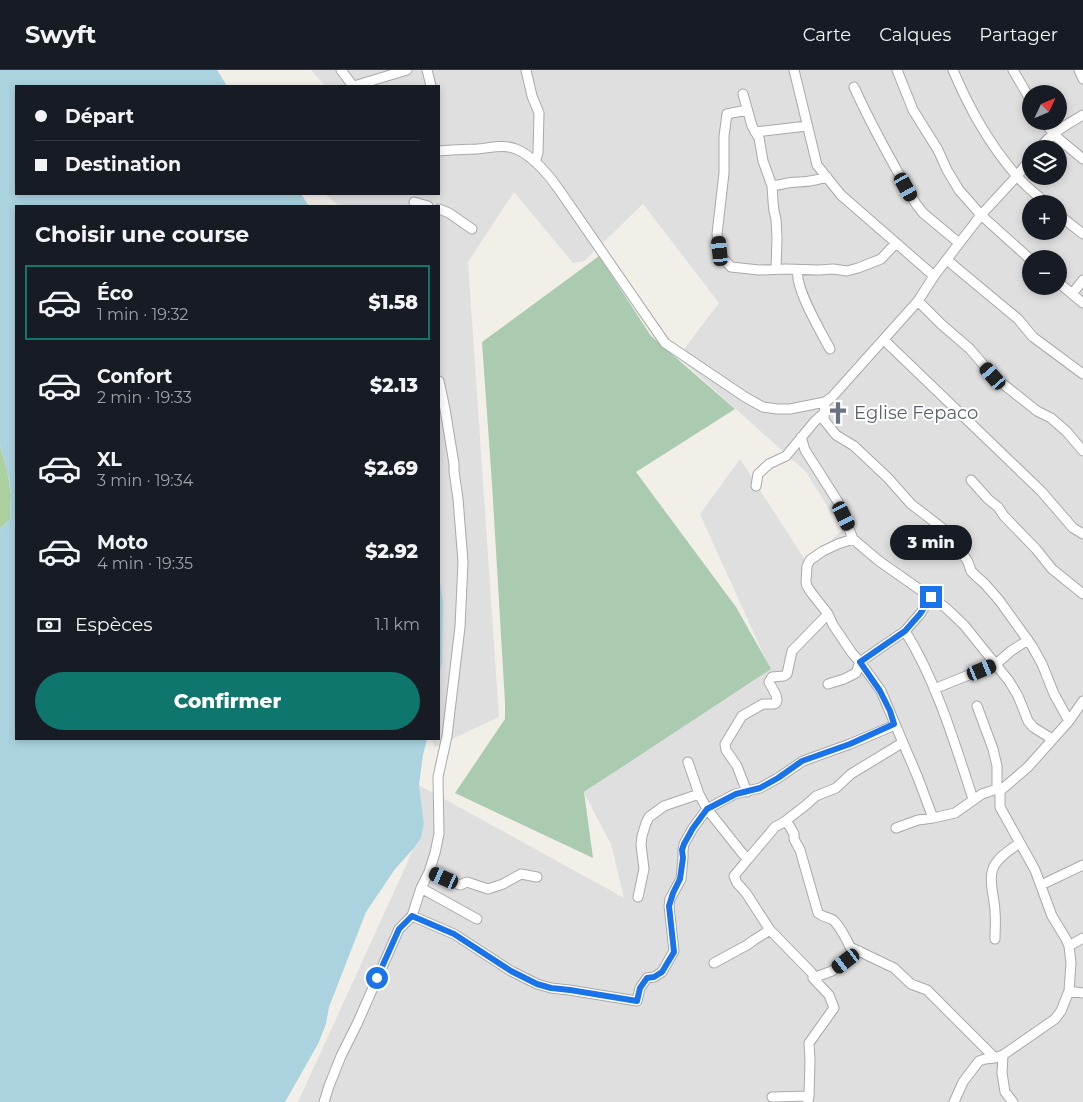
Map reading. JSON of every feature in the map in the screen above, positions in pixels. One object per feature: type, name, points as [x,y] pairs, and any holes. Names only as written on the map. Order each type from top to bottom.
[{"type":"street","points":[[341,70],[353,85]]},
{"type":"street","points":[[357,85],[407,70]]},
{"type":"street","points":[[427,70],[431,85]]},
{"type":"street","points":[[526,70],[532,96],[539,113],[538,153],[535,162]]},
{"type":"street","points":[[794,70],[817,165],[841,195],[934,276]]},
{"type":"street","points":[[897,70],[913,110],[938,150],[958,190],[981,215],[1022,252]]},
{"type":"street","points":[[953,70],[964,97],[990,142],[1017,176],[1037,195]]},
{"type":"street","points":[[1012,70],[1022,86]]},
{"type":"street","points":[[1079,70],[1083,79]]},
{"type":"street","points":[[854,87],[877,136],[916,204],[923,213],[959,243]]},
{"type":"street","points":[[744,94],[747,110],[752,126],[759,138],[763,161],[772,186],[778,238],[776,269]]},
{"type":"street","points":[[747,110],[727,114],[724,136],[724,174],[718,234],[721,256],[731,268],[759,270],[833,269],[847,271],[881,259],[896,243]]},
{"type":"street","points":[[1047,140],[1062,127],[1083,115]]},
{"type":"street","points":[[755,132],[807,126]]},
{"type":"street","points":[[1051,130],[1083,158]]},
{"type":"street","points":[[440,151],[507,147],[516,149],[535,162],[550,176],[665,343],[745,398],[764,407],[777,409],[790,409],[825,402],[832,397],[918,301],[934,276],[981,215],[1022,170]]},
{"type":"street","points":[[772,186],[803,183],[827,177]]},
{"type":"street","points":[[413,201],[425,205]]},
{"type":"street","points":[[440,209],[449,212],[472,229]]},
{"type":"street","points":[[1067,221],[1083,234]]},
{"type":"street","points":[[947,260],[1018,318],[1034,336],[1083,374]]},
{"type":"street","points":[[798,270],[796,275],[803,297],[830,349]]},
{"type":"street","points":[[1072,294],[1083,280]]},
{"type":"street","points":[[1067,290],[1083,303]]},
{"type":"street","points":[[918,301],[970,349],[993,376],[1037,412],[1051,418],[1067,432],[1083,451]]},
{"type":"street","points":[[884,340],[1041,491],[1073,528],[1083,534]]},
{"type":"street","points":[[324,1102],[341,1056],[399,929],[412,916],[421,888],[429,872],[439,834],[438,777],[447,736],[460,627],[463,562],[454,464],[440,386]]},
{"type":"street","points":[[825,402],[824,420],[836,435],[854,446],[912,504],[950,534],[972,571],[999,600],[1028,640],[1042,664],[1054,694],[1069,721]]},
{"type":"street","points":[[756,486],[758,474],[768,464],[786,456],[824,413]]},
{"type":"street","points":[[801,437],[805,450],[838,502],[853,539],[879,561],[946,608],[964,625],[1009,681],[1018,696],[1028,721],[1033,727],[1052,739]]},
{"type":"street","points":[[971,480],[998,507],[1052,569],[1083,594]]},
{"type":"street","points":[[853,539],[823,551],[810,560],[807,566],[807,586],[828,614],[848,648],[880,691],[918,778],[933,818]]},
{"type":"street","points":[[828,684],[856,673],[860,662],[905,631],[920,614],[931,597]]},
{"type":"street","points":[[747,792],[737,766],[726,750],[725,744],[742,716],[763,704],[776,703],[776,695],[770,680],[787,674],[792,651],[828,614]]},
{"type":"street","points":[[905,631],[912,641],[934,689],[973,799]]},
{"type":"street","points":[[934,689],[996,664],[1028,640]]},
{"type":"street","points":[[896,828],[918,820],[955,813],[982,794],[998,790],[1028,767],[1069,721],[1083,701]]},
{"type":"street","points":[[954,1102],[963,1082],[979,1061],[999,1056],[1055,1019],[1061,1011],[1069,991],[1071,963],[1069,946],[1064,934],[1052,916],[1035,870],[1000,807],[997,766],[993,749],[977,706]]},
{"type":"street","points":[[412,916],[454,934],[511,971],[537,984],[551,988],[637,1001],[640,988],[647,978],[654,977],[662,972],[674,952],[669,906],[670,899],[680,879],[683,858],[682,850],[687,838],[707,809],[728,798],[760,788],[802,761],[850,744],[894,724]]},
{"type":"street","points":[[772,1097],[808,1099],[809,1043],[834,1008],[829,995],[813,978],[811,972],[770,930],[734,876],[775,827],[806,806],[816,796],[836,788],[850,774],[902,742]]},
{"type":"street","points":[[688,762],[699,794],[707,809],[748,858]]},
{"type":"street","points":[[638,897],[644,869],[641,845],[642,836],[649,817],[664,806],[699,794]]},
{"type":"street","points":[[784,822],[789,825],[800,850],[818,913],[833,920],[846,938],[850,948],[894,968],[911,984],[927,990],[999,1056],[1005,1092],[1013,1102]]},
{"type":"street","points":[[995,939],[996,912],[992,871],[1000,857],[1020,843]]},
{"type":"street","points":[[1041,885],[1083,866]]},
{"type":"street","points":[[429,872],[460,885],[467,882],[488,889],[503,884],[521,874],[537,877]]},
{"type":"street","points":[[421,888],[477,919]]},
{"type":"street","points":[[714,963],[748,945],[770,930]]},
{"type":"street","points":[[1069,946],[1083,938]]},
{"type":"street","points":[[813,978],[832,971],[859,951]]},
{"type":"street","points":[[1069,991],[1083,993]]},
{"type":"shaded area","points":[[311,70],[1083,70],[1083,1102],[298,1102],[414,848],[421,838],[424,824],[419,785],[624,898],[611,844],[584,793],[664,737],[770,669],[700,514],[740,459],[807,563],[842,530],[806,472],[678,357],[719,303],[643,204],[584,261],[573,263],[514,192],[468,262],[499,717],[435,747],[432,740],[440,740],[443,602],[440,581],[440,205],[338,205],[326,195],[440,195],[440,85],[324,85]]},
{"type":"green space","points":[[599,256],[651,336],[735,409],[636,472],[736,607],[771,669],[584,792],[593,858],[455,793],[505,719],[482,342]]},
{"type":"green space","points":[[0,445],[11,495],[10,519],[0,529]]},
{"type":"water","points":[[0,70],[217,70],[226,85],[15,85],[15,195],[302,195],[308,205],[15,205],[15,740],[427,740],[419,785],[424,824],[421,838],[395,869],[366,912],[329,1007],[326,1024],[318,1044],[285,1102],[0,1102],[0,529],[10,519],[11,495],[0,445]]},
{"type":"water","points":[[440,581],[443,602],[442,663],[440,671]]},
{"type":"place","name":"Eglise Fepaco","points":[[838,413]]},
{"type":"route","points":[[377,978],[399,929],[412,916],[454,934],[529,981],[551,988],[637,1001],[640,988],[647,978],[654,977],[662,972],[674,952],[669,906],[670,899],[679,883],[684,844],[701,816],[707,809],[736,794],[760,788],[802,761],[850,744],[894,724],[880,691],[860,662],[905,631],[920,614],[931,597]]}]
